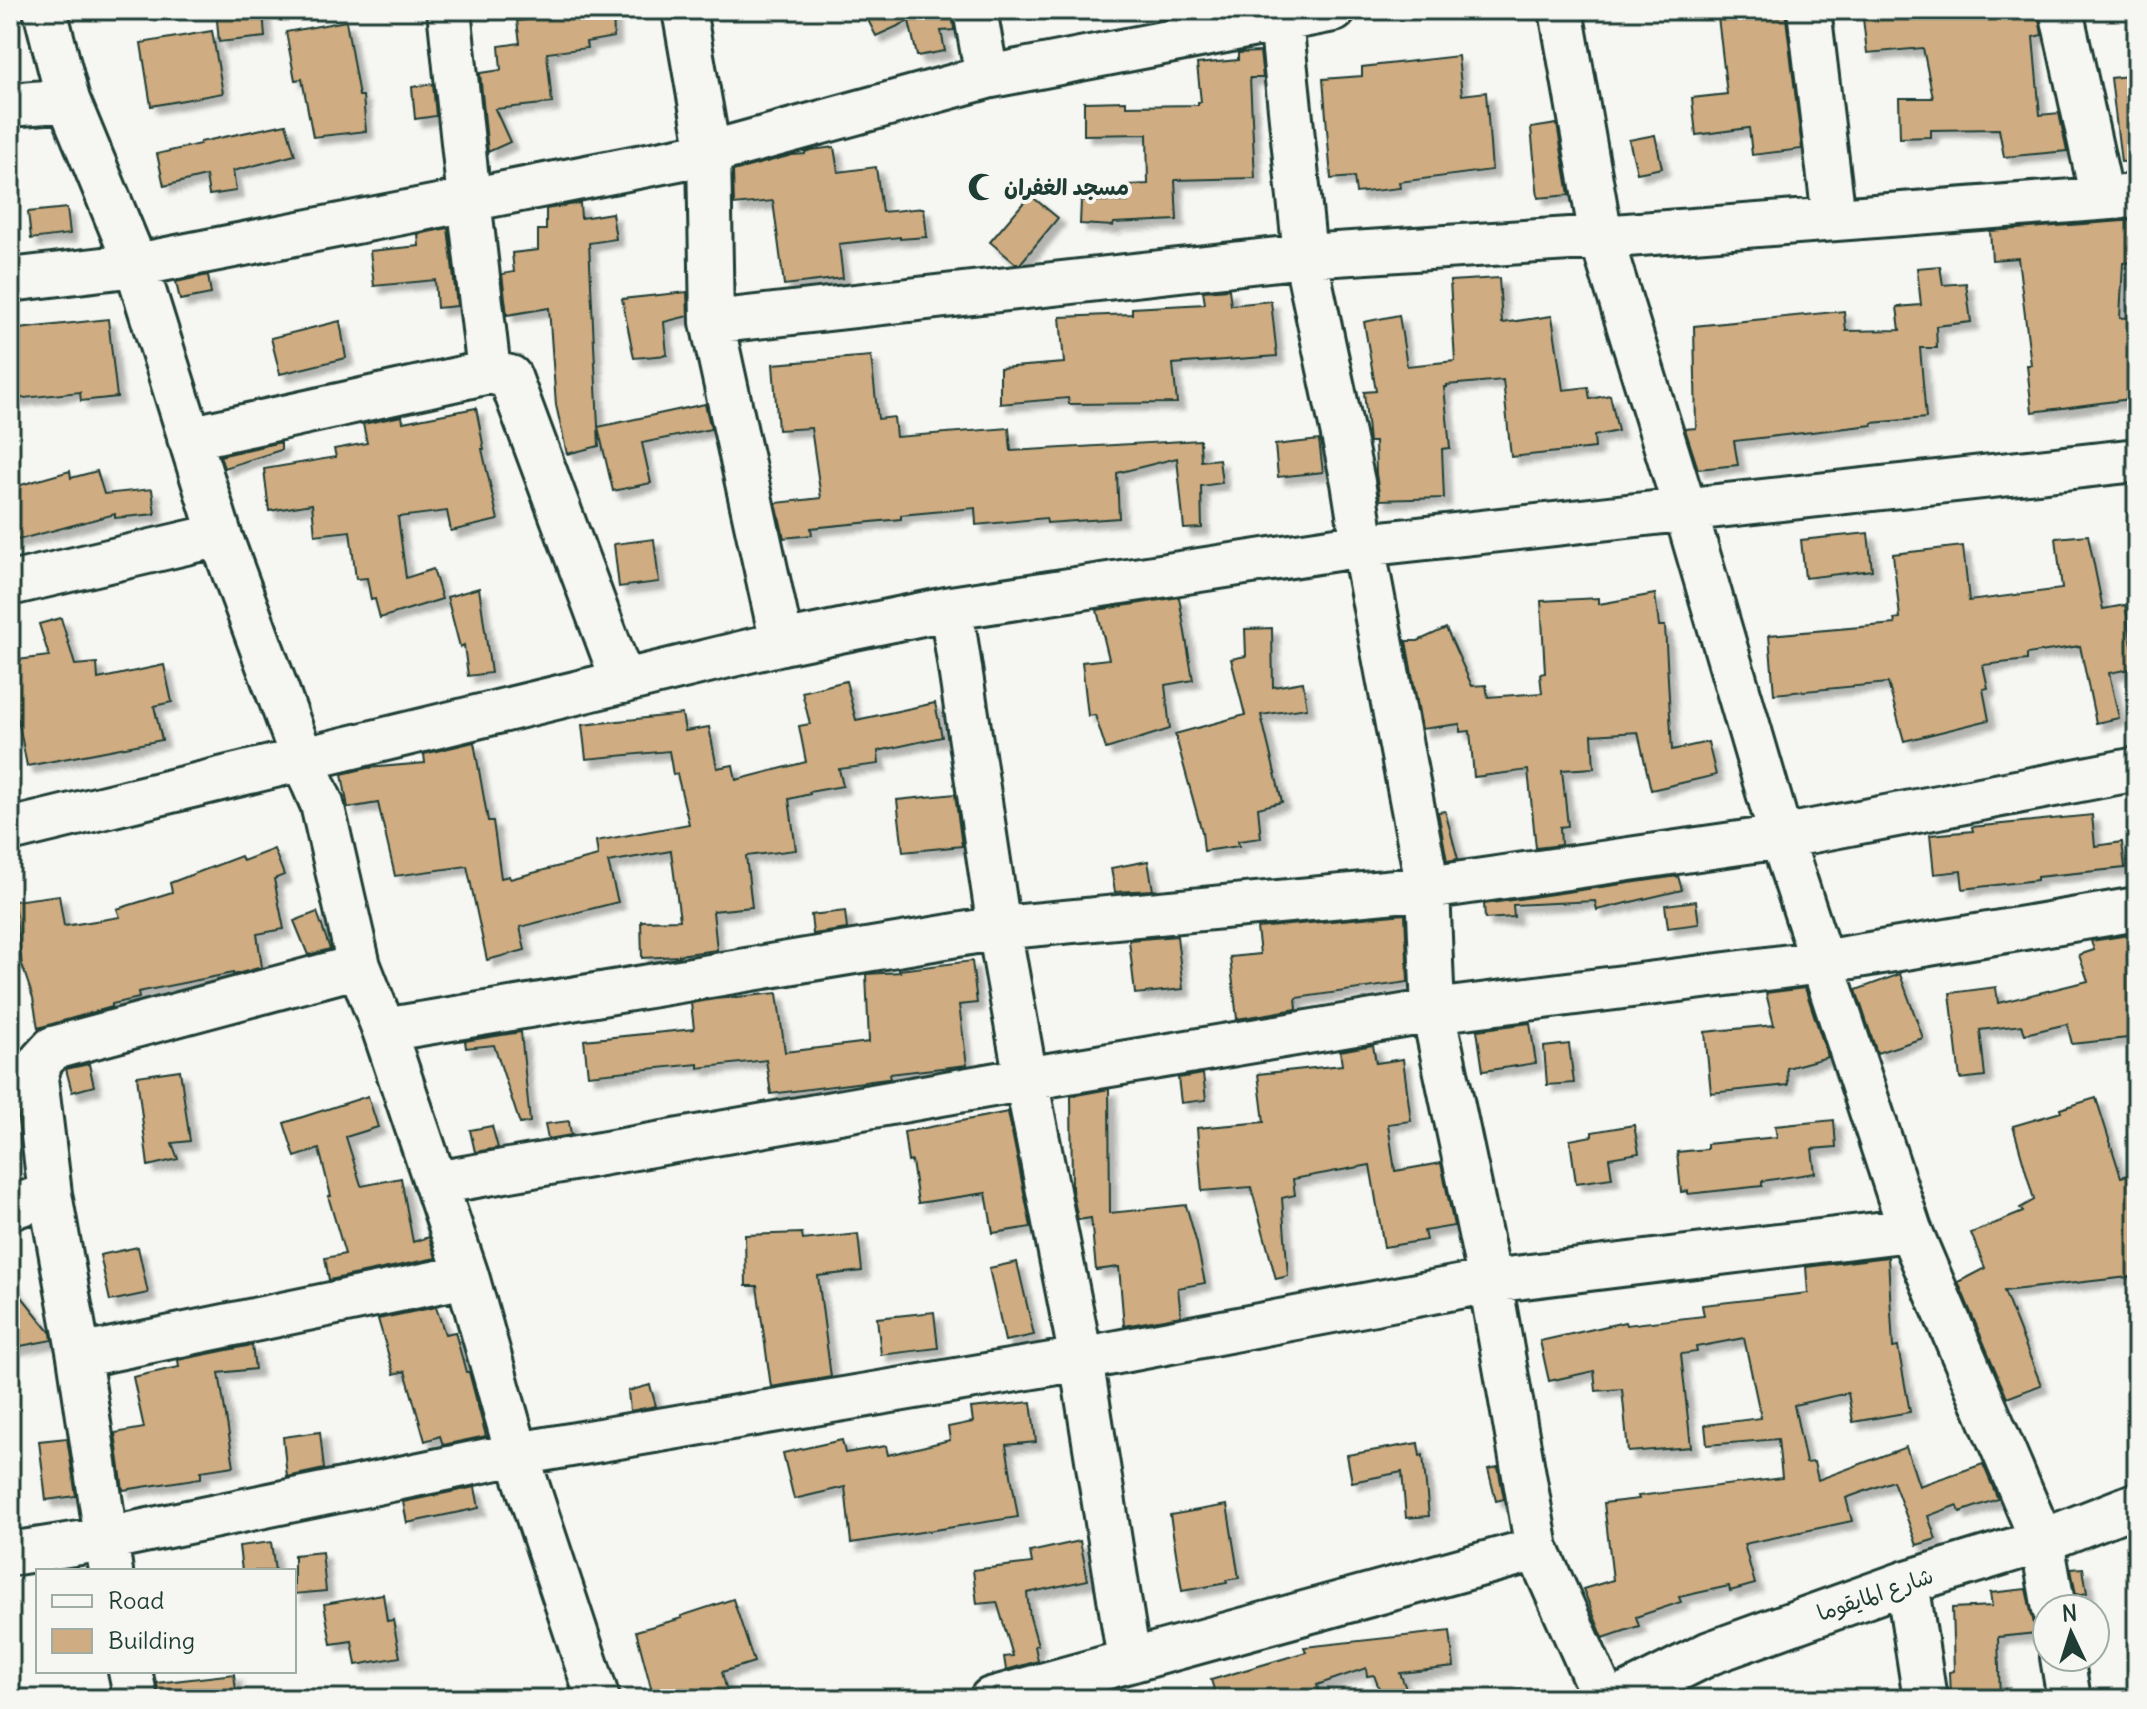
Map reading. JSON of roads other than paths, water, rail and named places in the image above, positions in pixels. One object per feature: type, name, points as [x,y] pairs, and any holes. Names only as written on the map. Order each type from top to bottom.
[{"type":"street","points":[[45,10],[68,100],[136,265],[220,535],[322,804],[359,966],[384,1030],[467,1276],[517,1454],[598,1699]]},
{"type":"street","points":[[449,10],[489,372]]},
{"type":"street","points":[[684,10],[709,153],[712,322],[782,643]]},
{"type":"street","points":[[975,10],[987,77]]},
{"type":"street","points":[[10,280],[136,265],[709,153],[987,77],[1238,18],[1281,21],[1334,10]]},
{"type":"street","points":[[1561,10],[1601,237],[1781,837],[1910,1230],[2042,1541],[2051,1593]]},
{"type":"street","points":[[1809,10],[1834,218]]},
{"type":"street","points":[[712,322],[1305,256],[1601,237],[2120,197],[2061,10]]},
{"type":"street","points":[[1281,21],[1305,256],[1353,482],[1428,888],[1433,1011],[1490,1281],[1537,1549],[1604,1699]]},
{"type":"street","points":[[10,105],[68,100]]},
{"type":"street","points":[[189,438],[489,372],[510,377],[623,682]]},
{"type":"street","points":[[10,830],[782,643],[951,608],[1363,545],[2137,460]]},
{"type":"street","points":[[10,584],[220,535]]},
{"type":"street","points":[[951,608],[999,928],[1081,1359],[1129,1660]]},
{"type":"street","points":[[384,1030],[999,928],[1428,888],[1781,837],[2136,772]]},
{"type":"street","points":[[436,1183],[1433,1011],[1822,962],[2137,909]]},
{"type":"street","points":[[108,1555],[79,1356],[50,1194],[36,1078],[41,1061],[53,1048],[359,966]]},
{"type":"street","points":[[10,1208],[50,1194]]},
{"type":"street","points":[[10,1554],[108,1555],[517,1454],[1081,1359],[1490,1281],[1910,1230]]},
{"type":"street","points":[[79,1356],[467,1276]]},
{"type":"street","name":"شارع المايقوما","points":[[1618,1699],[1710,1653],[1907,1582],[2042,1541],[2137,1504]]},
{"type":"street","points":[[991,1699],[1537,1549]]},
{"type":"street","points":[[1907,1582],[1925,1699]]},
{"type":"street","points":[[130,1673],[136,1699]]},
{"type":"street","points":[[2065,1673],[2069,1699]]},
{"type":"place","name":"مسجد الغفران","points":[[982,187]]}]
